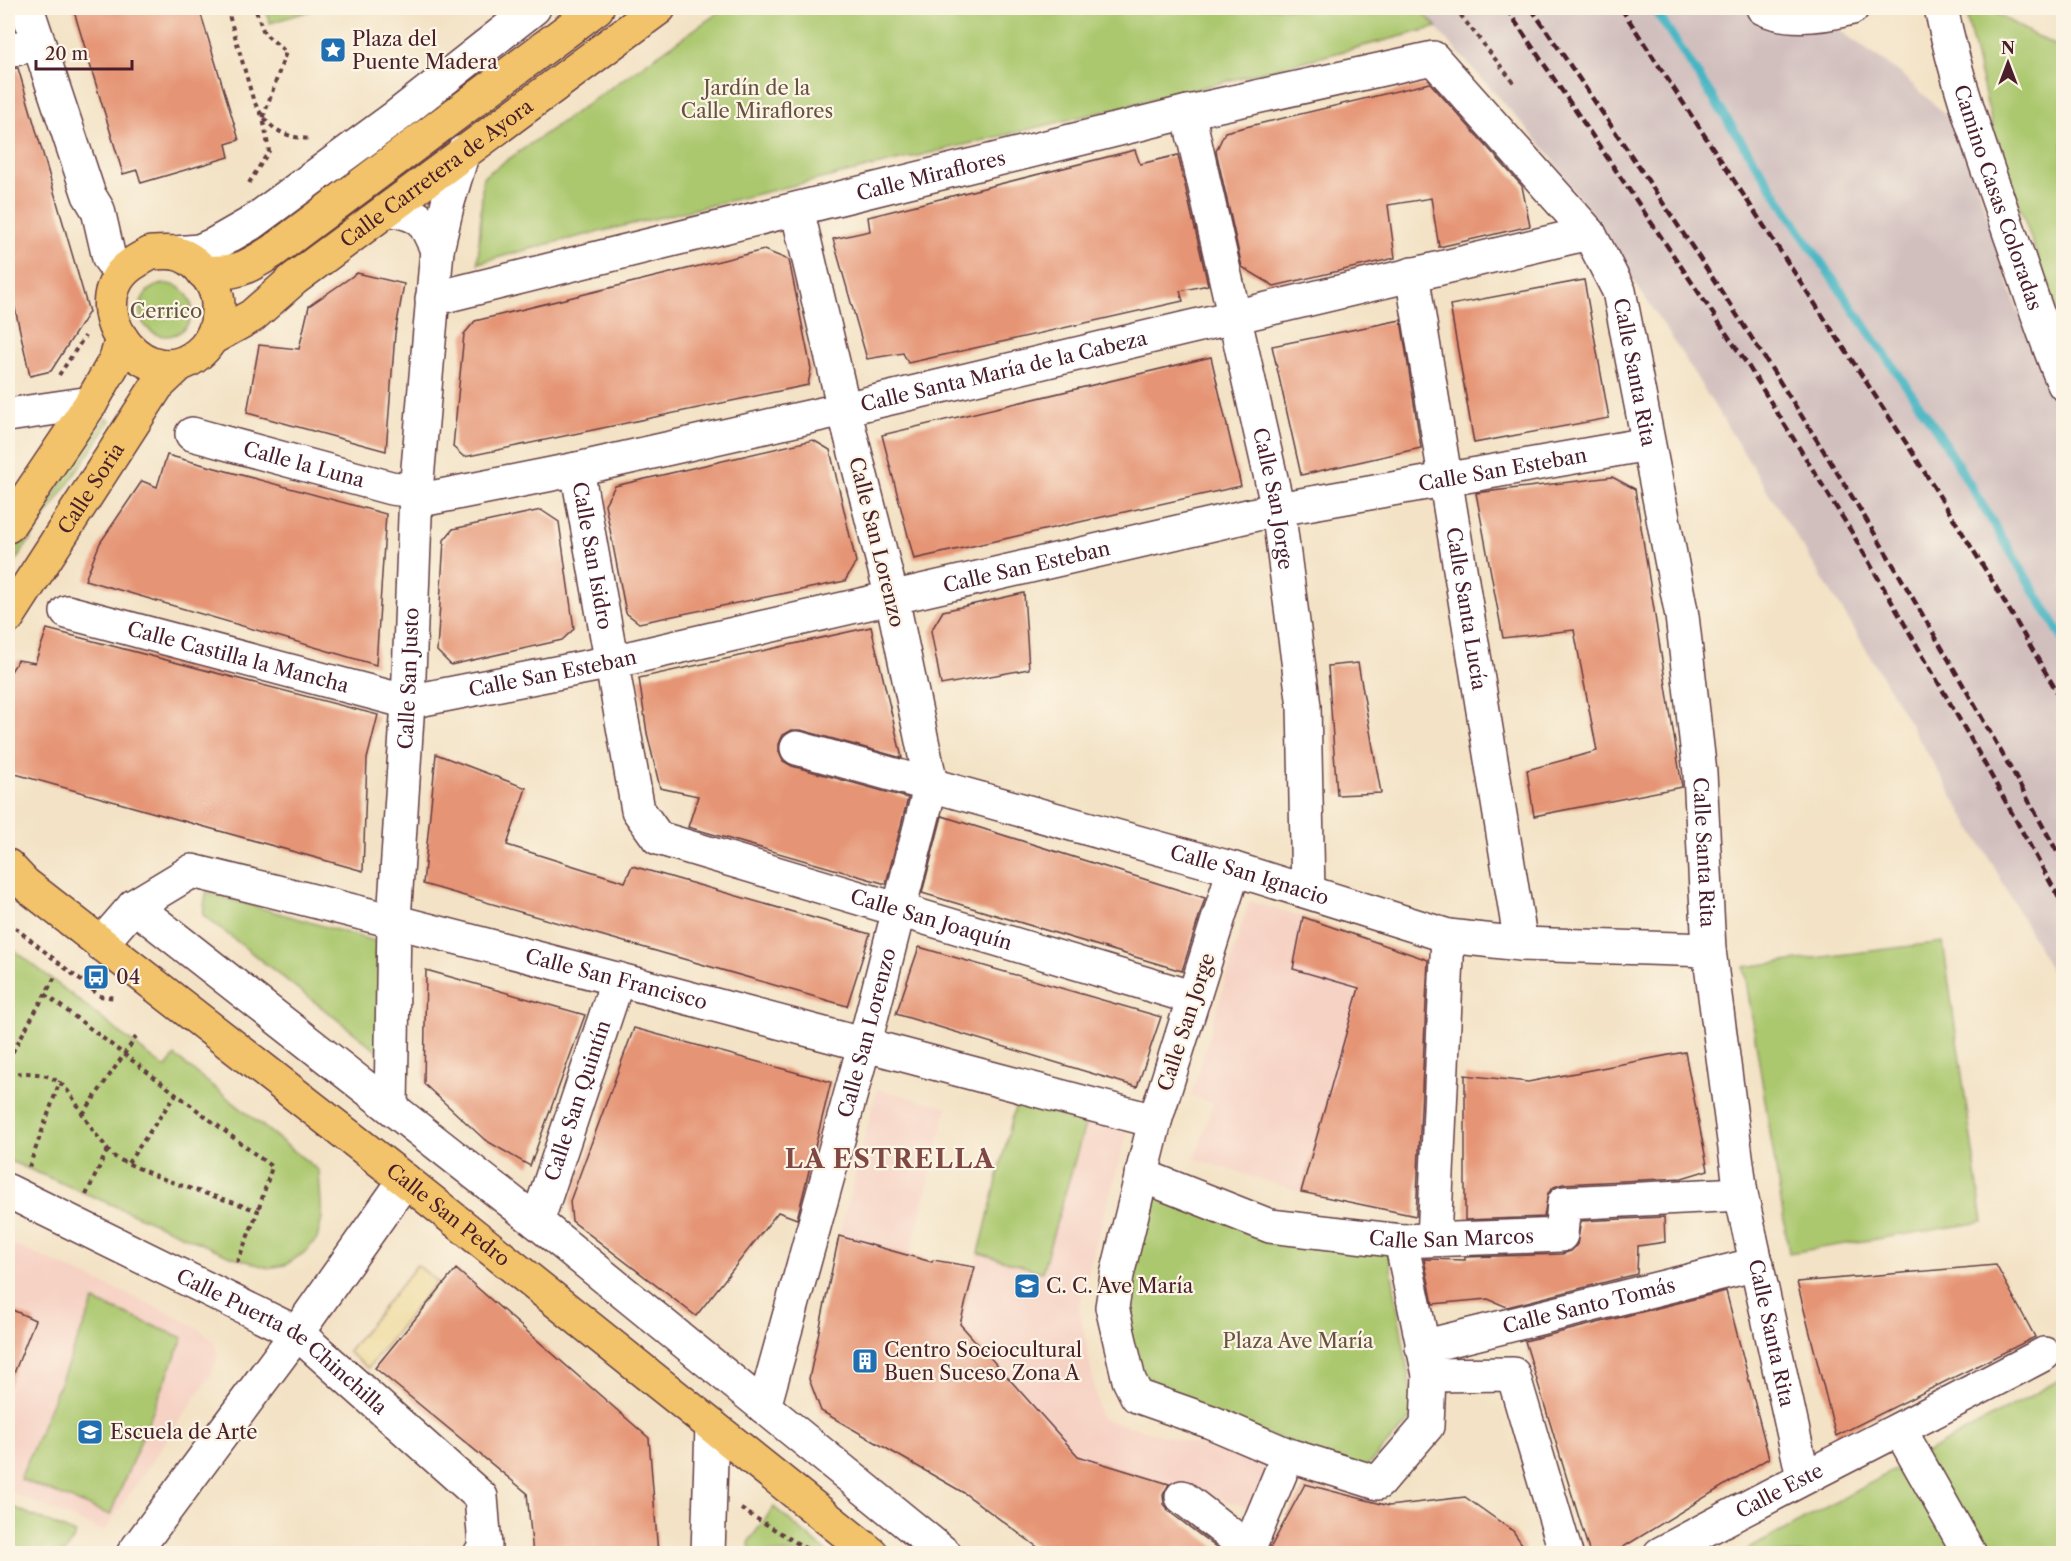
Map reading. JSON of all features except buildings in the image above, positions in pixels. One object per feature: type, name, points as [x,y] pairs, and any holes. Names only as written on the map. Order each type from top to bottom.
[{"type":"main road","name":"Calle Carretera de Ayora","points":[[203,272],[231,272],[246,268],[273,251],[597,8]]},
{"type":"main road","name":"Calle Carretera de Ayora","points":[[212,338],[252,316],[294,279],[659,8]]},
{"type":"main road","points":[[174,253],[195,263],[203,272],[217,296],[219,310],[212,338],[204,350],[191,360],[179,365],[161,366],[133,354],[114,326],[111,304],[113,286],[121,274],[133,262],[151,254],[174,253]]},
{"type":"main road","points":[[8,526],[91,403],[116,359],[122,339]]},
{"type":"main road","name":"Calle Soria","points":[[8,616],[158,387],[179,365]]},
{"type":"main road","name":"Calle San Pedro","points":[[12,875],[405,1180],[872,1554]]},
{"type":"street","points":[[27,8],[22,47],[88,195],[98,210],[109,258],[121,274]]},
{"type":"street","points":[[174,253],[199,251],[250,224],[397,116],[534,8]]},
{"type":"street","points":[[1763,8],[1797,15],[1828,14],[1852,8]]},
{"type":"street","name":"Camino Casas Coloradas","points":[[1941,8],[1951,54],[1981,153],[2044,337],[2064,384]]},
{"type":"street","name":"Calle Miraflores","points":[[432,299],[1188,112],[1433,58]]},
{"type":"street","name":"Calle Santa Rita","points":[[1433,58],[1589,233],[1619,291],[1683,616],[1700,773],[1709,950],[1742,1194],[1803,1477]]},
{"type":"street","name":"Calle San Jorge","points":[[1188,112],[1236,315],[1278,509],[1304,706],[1308,891]]},
{"type":"street","name":"Calle San Justo","points":[[391,1107],[394,920],[408,702],[416,496],[437,250],[463,152]]},
{"type":"street","points":[[389,209],[415,215],[422,220],[437,250]]},
{"type":"street","name":"Calle San Lorenzo","points":[[764,1407],[864,1046],[931,784],[892,598],[797,209]]},
{"type":"street","name":"Calle Santa María de la Cabeza","points":[[416,496],[577,469],[844,409],[1589,233]]},
{"type":"street","name":"Calle Santa Lucía","points":[[1412,274],[1521,944]]},
{"type":"street","points":[[8,415],[91,403]]},
{"type":"street","name":"Calle la Luna","points":[[192,434],[416,496]]},
{"type":"street","name":"Calle San Esteban","points":[[408,702],[612,662],[1278,509],[1648,444]]},
{"type":"street","name":"Calle San Isidro","points":[[577,469],[638,810],[658,838],[669,842]]},
{"type":"street","name":"Calle Castilla la Mancha","points":[[67,612],[408,702]]},
{"type":"street","name":"Calle San Ignacio","points":[[797,748],[1234,869],[1448,936],[1521,944],[1709,950]]},
{"type":"street","name":"Calle San Joaquín","points":[[669,842],[1194,998]]},
{"type":"street","name":"Calle San Jorge","points":[[1141,1175],[1155,1121],[1234,869]]},
{"type":"street","name":"Calle San Francisco","points":[[101,944],[134,906],[192,871],[394,920],[1155,1121]]},
{"type":"street","points":[[134,906],[537,1222],[945,1554]]},
{"type":"street","points":[[1434,1239],[1448,936]]},
{"type":"street","name":"Calle San Quintín","points":[[537,1222],[618,979]]},
{"type":"street","points":[[1141,1175],[1117,1275],[1112,1307],[1129,1380],[1137,1396],[1211,1422],[1288,1455],[1378,1483],[1427,1426],[1425,1361],[1401,1241]]},
{"type":"street","name":"Calle San Marcos","points":[[1141,1175],[1270,1226],[1401,1241],[1561,1234],[1564,1203],[1742,1194]]},
{"type":"street","points":[[133,1554],[297,1333],[405,1180]]},
{"type":"street","name":"Calle Puerta de Chinchilla","points":[[17,1182],[297,1333],[481,1497],[486,1546],[480,1554]]},
{"type":"street","name":"Calle Santo Tomás","points":[[1425,1361],[1757,1264]]},
{"type":"street","name":"Calle Este","points":[[1660,1554],[1803,1477],[1900,1430],[2044,1354]]},
{"type":"street","points":[[1425,1361],[1513,1374],[1566,1554]]},
{"type":"street","points":[[708,1554],[712,1425]]},
{"type":"street","points":[[1900,1430],[1970,1554]]},
{"type":"street","points":[[1182,1497],[1235,1538],[1251,1544],[1288,1455]]},
{"type":"path","points":[[227,8],[253,99],[263,118],[281,133],[318,139]]},
{"type":"path","points":[[250,224],[249,181],[269,151],[263,118],[286,52],[264,33],[255,8]]},
{"type":"path","points":[[1455,8],[1514,83]]},
{"type":"path","points":[[8,1060],[56,975]]},
{"type":"path","points":[[45,994],[272,1167],[258,1211],[237,1263]]},
{"type":"path","points":[[83,1114],[136,1037]]},
{"type":"path","points":[[8,1074],[26,1072],[45,1075],[60,1081],[91,1129],[115,1157],[146,1172],[258,1211]]},
{"type":"path","points":[[17,1182],[60,1081]]},
{"type":"path","points":[[128,1163],[176,1094]]},
{"type":"path","points":[[85,1198],[108,1149]]},
{"type":"shaded area","points":[[1418,8],[1743,8],[1773,25],[1829,23],[1900,73],[1959,127],[2011,292],[2063,423],[2063,993],[1992,863],[1854,629],[1670,335],[1547,151]]},
{"type":"shaded area","points":[[1249,901],[1303,917],[1294,968],[1352,986],[1357,997],[1301,1192],[1195,1159],[1213,1103],[1191,1096]]},
{"type":"shaded area","points":[[877,1089],[947,1107],[910,1256],[839,1236]]},
{"type":"shaded area","name":"C. C. Ave María","points":[[1017,1099],[1128,1131],[1079,1305],[1100,1418],[1266,1464],[1254,1509],[1078,1456],[972,1337],[955,1346]]},
{"type":"shaded area","name":"Escuela de Arte","points":[[8,1242],[170,1313],[198,1328],[214,1341],[218,1355],[212,1373],[104,1532],[8,1491]]},
{"type":"green space","points":[[265,8],[319,8],[270,23]]},
{"type":"green space","name":"Jardín de la Calle Miraflores","points":[[725,8],[1418,8],[1437,27],[1173,95],[548,244],[478,263],[483,177]]},
{"type":"green space","points":[[1967,8],[1986,8],[2063,49],[2063,330],[1994,133],[1968,23]]},
{"type":"green space","name":"Cerrico","points":[[161,284],[171,284],[185,291],[192,310],[185,329],[171,336],[161,336],[151,332],[144,325],[140,315],[140,305],[144,295],[151,288]]},
{"type":"green space","points":[[106,418],[111,421],[8,572],[8,561]]},
{"type":"green space","points":[[206,892],[385,944],[384,1056],[203,915]]},
{"type":"green space","points":[[1943,942],[1983,1222],[1789,1253],[1744,967]]},
{"type":"green space","points":[[8,945],[165,1068],[175,1056],[319,1171],[322,1219],[317,1239],[304,1253],[285,1265],[268,1268],[228,1255],[8,1160]]},
{"type":"green space","points":[[1017,1099],[1085,1125],[1042,1272],[979,1253]]},
{"type":"green space","name":"Plaza Ave María","points":[[1143,1179],[1387,1243],[1415,1415],[1363,1470],[1135,1386],[1120,1296]]},
{"type":"green space","points":[[94,1301],[183,1338],[110,1515],[20,1479]]},
{"type":"green space","points":[[2063,1378],[2063,1553],[1740,1554]]},
{"type":"green space","points":[[8,1505],[76,1534],[65,1553],[8,1553]]},
{"type":"green space","points":[[774,1507],[828,1553],[750,1553],[749,1541]]},
{"type":"sand","points":[[417,1265],[437,1281],[368,1368],[348,1352]]},
{"type":"waterway","points":[[1654,8],[1808,243],[1938,432],[2064,640]]},
{"type":"railway","points":[[1506,8],[1747,364],[1851,531],[2064,907]]},
{"type":"railway","points":[[1531,8],[1702,262],[1827,456],[1942,649],[2064,864]]},
{"type":"railway","points":[[1621,8],[1912,452],[1993,582],[2064,704]]},
{"type":"place","name":"Plaza del Puente Madera","points":[[333,50]]},
{"type":"place","name":"04","points":[[96,977]]},
{"type":"place","name":"C. C. Ave María","points":[[1027,1286]]},
{"type":"place","name":"Centro Sociocultural Buen Suceso Zona A","points":[[865,1361]]},
{"type":"place","name":"Escuela de Arte","points":[[90,1432]]},
{"type":"district","name":"LA ESTRELLA","points":[[890,1159]]}]
